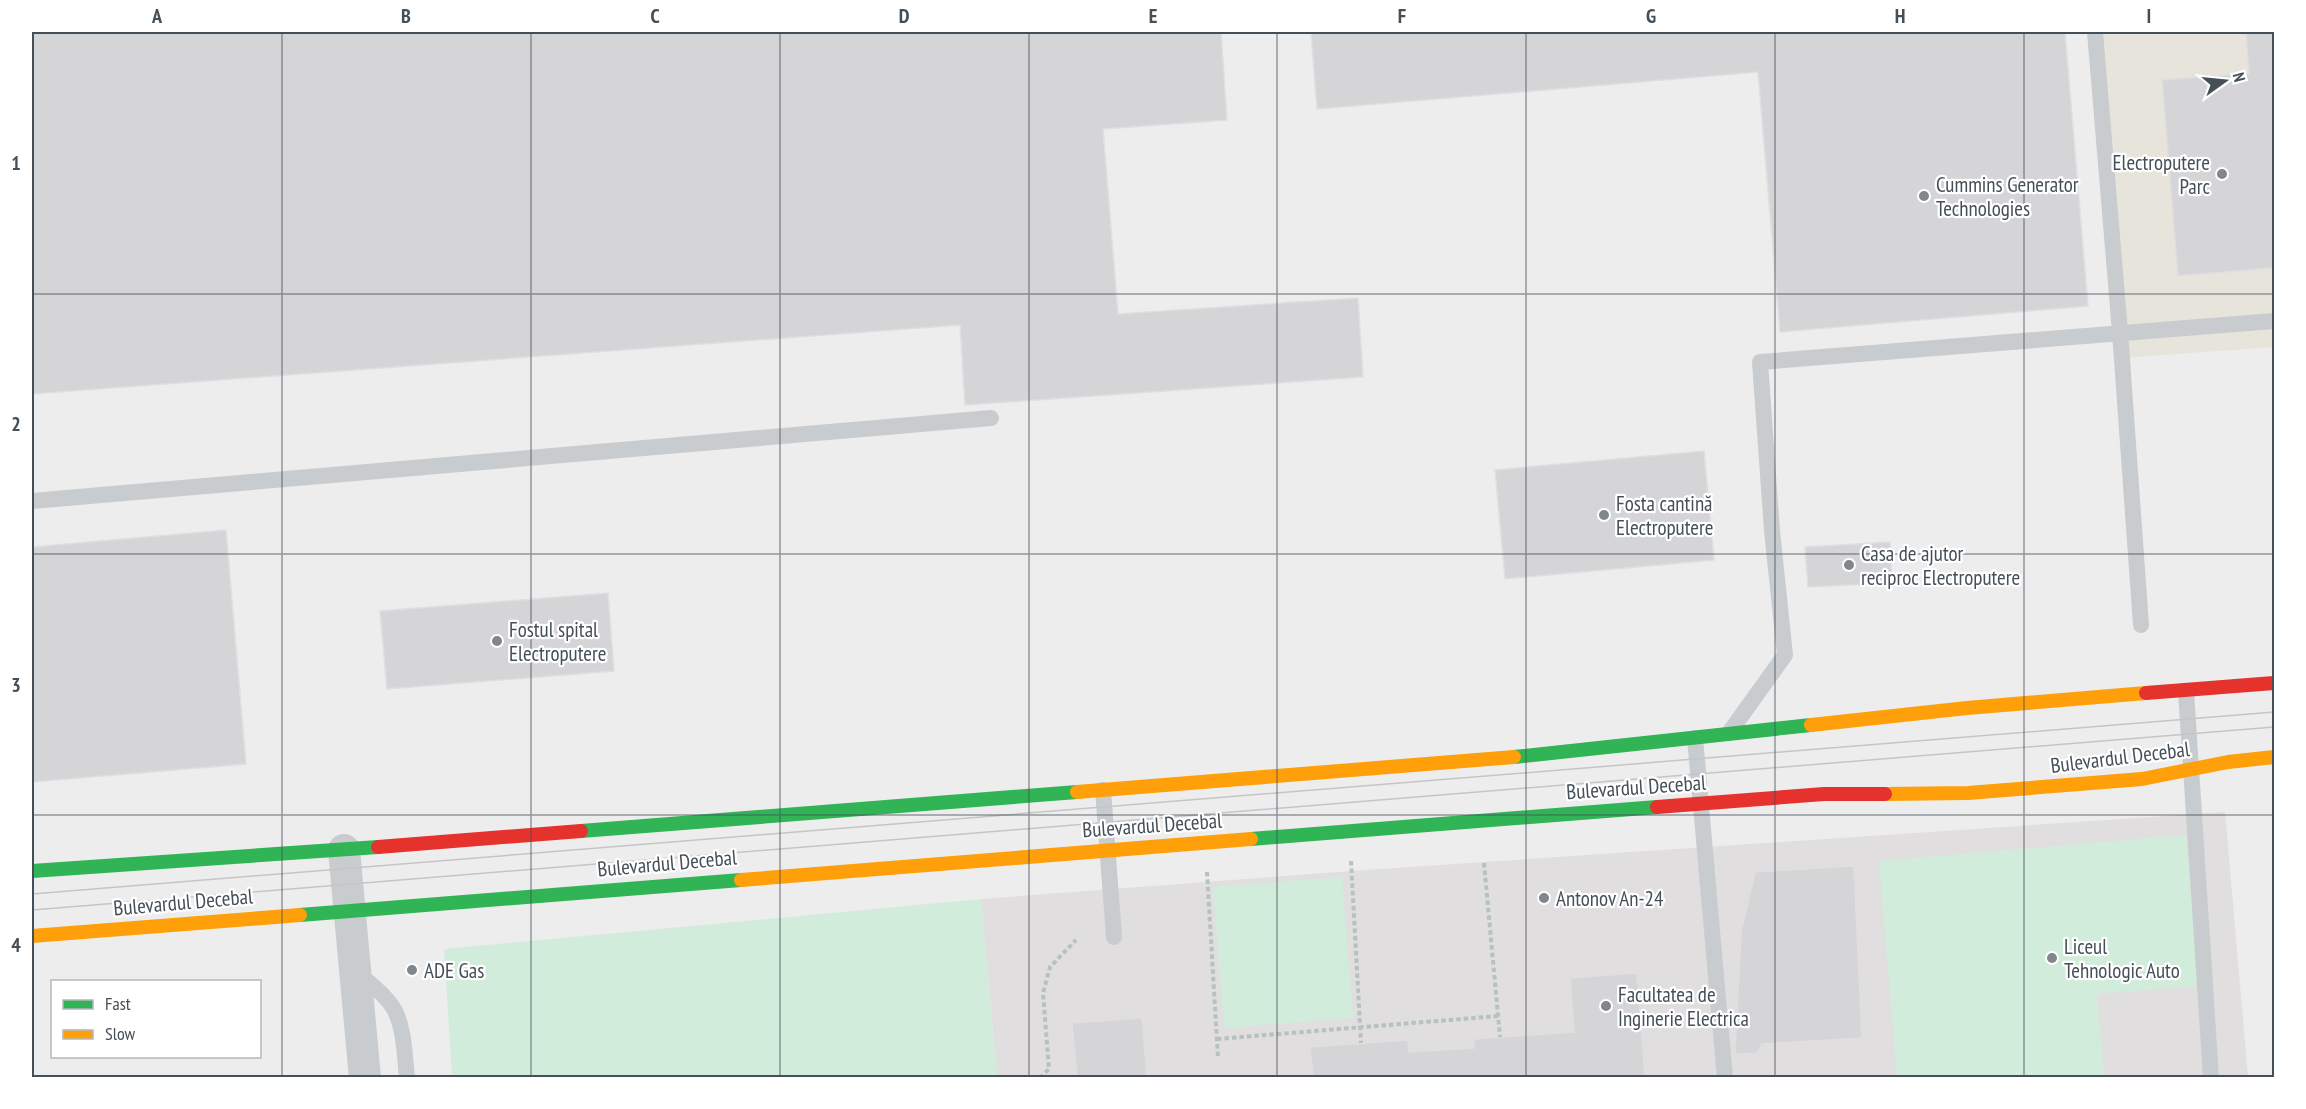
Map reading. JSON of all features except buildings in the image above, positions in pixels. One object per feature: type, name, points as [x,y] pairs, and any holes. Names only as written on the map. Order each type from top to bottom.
[{"type":"main road","name":"Bulevardul Decebal","points":[[32,871],[344,850],[1541,755],[1967,708],[2274,683]]},
{"type":"main road","name":"Bulevardul Decebal","points":[[32,936],[1700,803],[1824,794],[1968,793],[2142,779],[2228,762],[2274,758]]},
{"type":"street","points":[[344,850],[365,1077]]},
{"type":"lane","points":[[2095,32],[2141,626]]},
{"type":"lane","points":[[1729,733],[1785,655],[1772,531],[1760,362],[2274,321]]},
{"type":"lane","points":[[32,501],[991,417]]},
{"type":"lane","points":[[2186,691],[2211,1077]]},
{"type":"lane","points":[[1695,738],[1725,1077]]},
{"type":"lane","points":[[1103,790],[1114,937]]},
{"type":"lane","points":[[355,971],[371,983],[395,1012],[403,1043],[406,1077]]},
{"type":"path","points":[[1350,851],[1361,1043]]},
{"type":"path","points":[[1206,863],[1218,1058]]},
{"type":"path","points":[[1484,863],[1500,1037]]},
{"type":"path","points":[[1040,1077],[1048,1069],[1043,993],[1045,985],[1050,968],[1076,940]]},
{"type":"path","points":[[1217,1039],[1498,1016]]},
{"type":"shaded area","points":[[2095,32],[2274,32],[2274,347],[2122,358]]},
{"type":"shaded area","points":[[2225,812],[2248,1077],[997,1077],[981,899],[1351,871]]},
{"type":"green space","name":"Liceul Tehnologic Auto","points":[[2186,835],[2199,986],[2097,994],[2104,1077],[1897,1077],[1879,861]]},
{"type":"green space","points":[[1342,877],[1353,1018],[1224,1028],[1213,887]]},
{"type":"green space","points":[[981,899],[997,1077],[452,1077],[444,949]]},
{"type":"tram line","points":[[32,894],[2274,712]]},
{"type":"tram line","points":[[32,910],[2274,727]]},
{"type":"traffic: fast","points":[[1514,757],[1811,725]]},
{"type":"traffic: fast","points":[[581,831],[1077,792]]},
{"type":"traffic: fast","points":[[1251,839],[1657,807]]},
{"type":"traffic: fast","points":[[32,871],[378,847]]},
{"type":"traffic: fast","points":[[300,915],[741,880]]},
{"type":"traffic: slow","points":[[1811,725],[1967,708],[2146,693]]},
{"type":"traffic: slow","points":[[1077,792],[1514,757]]},
{"type":"traffic: slow","points":[[1885,794],[1968,793],[2142,779],[2228,762],[2274,757]]},
{"type":"traffic: slow","points":[[741,880],[1251,839]]},
{"type":"traffic: slow","points":[[32,936],[300,915]]},
{"type":"traffic: jam","points":[[2146,693],[2274,683]]},
{"type":"traffic: jam","points":[[1657,807],[1824,794],[1885,794]]},
{"type":"traffic: jam","points":[[378,847],[581,831]]},
{"type":"place","name":"Electroputere Parc","points":[[2222,174]]},
{"type":"place","name":"Cummins Generator Technologies","points":[[1924,196]]},
{"type":"place","name":"Fosta cantină Electroputere","points":[[1604,515]]},
{"type":"place","name":"Casa de ajutor reciproc Electroputere","points":[[1849,565]]},
{"type":"place","name":"Fostul spital Electroputere","points":[[497,641]]},
{"type":"place","name":"Antonov An-24","points":[[1544,898]]},
{"type":"place","name":"Liceul Tehnologic Auto","points":[[2052,958]]},
{"type":"place","name":"ADE Gas","points":[[412,970]]},
{"type":"place","name":"Facultatea de Inginerie Electrica","points":[[1606,1006]]}]
